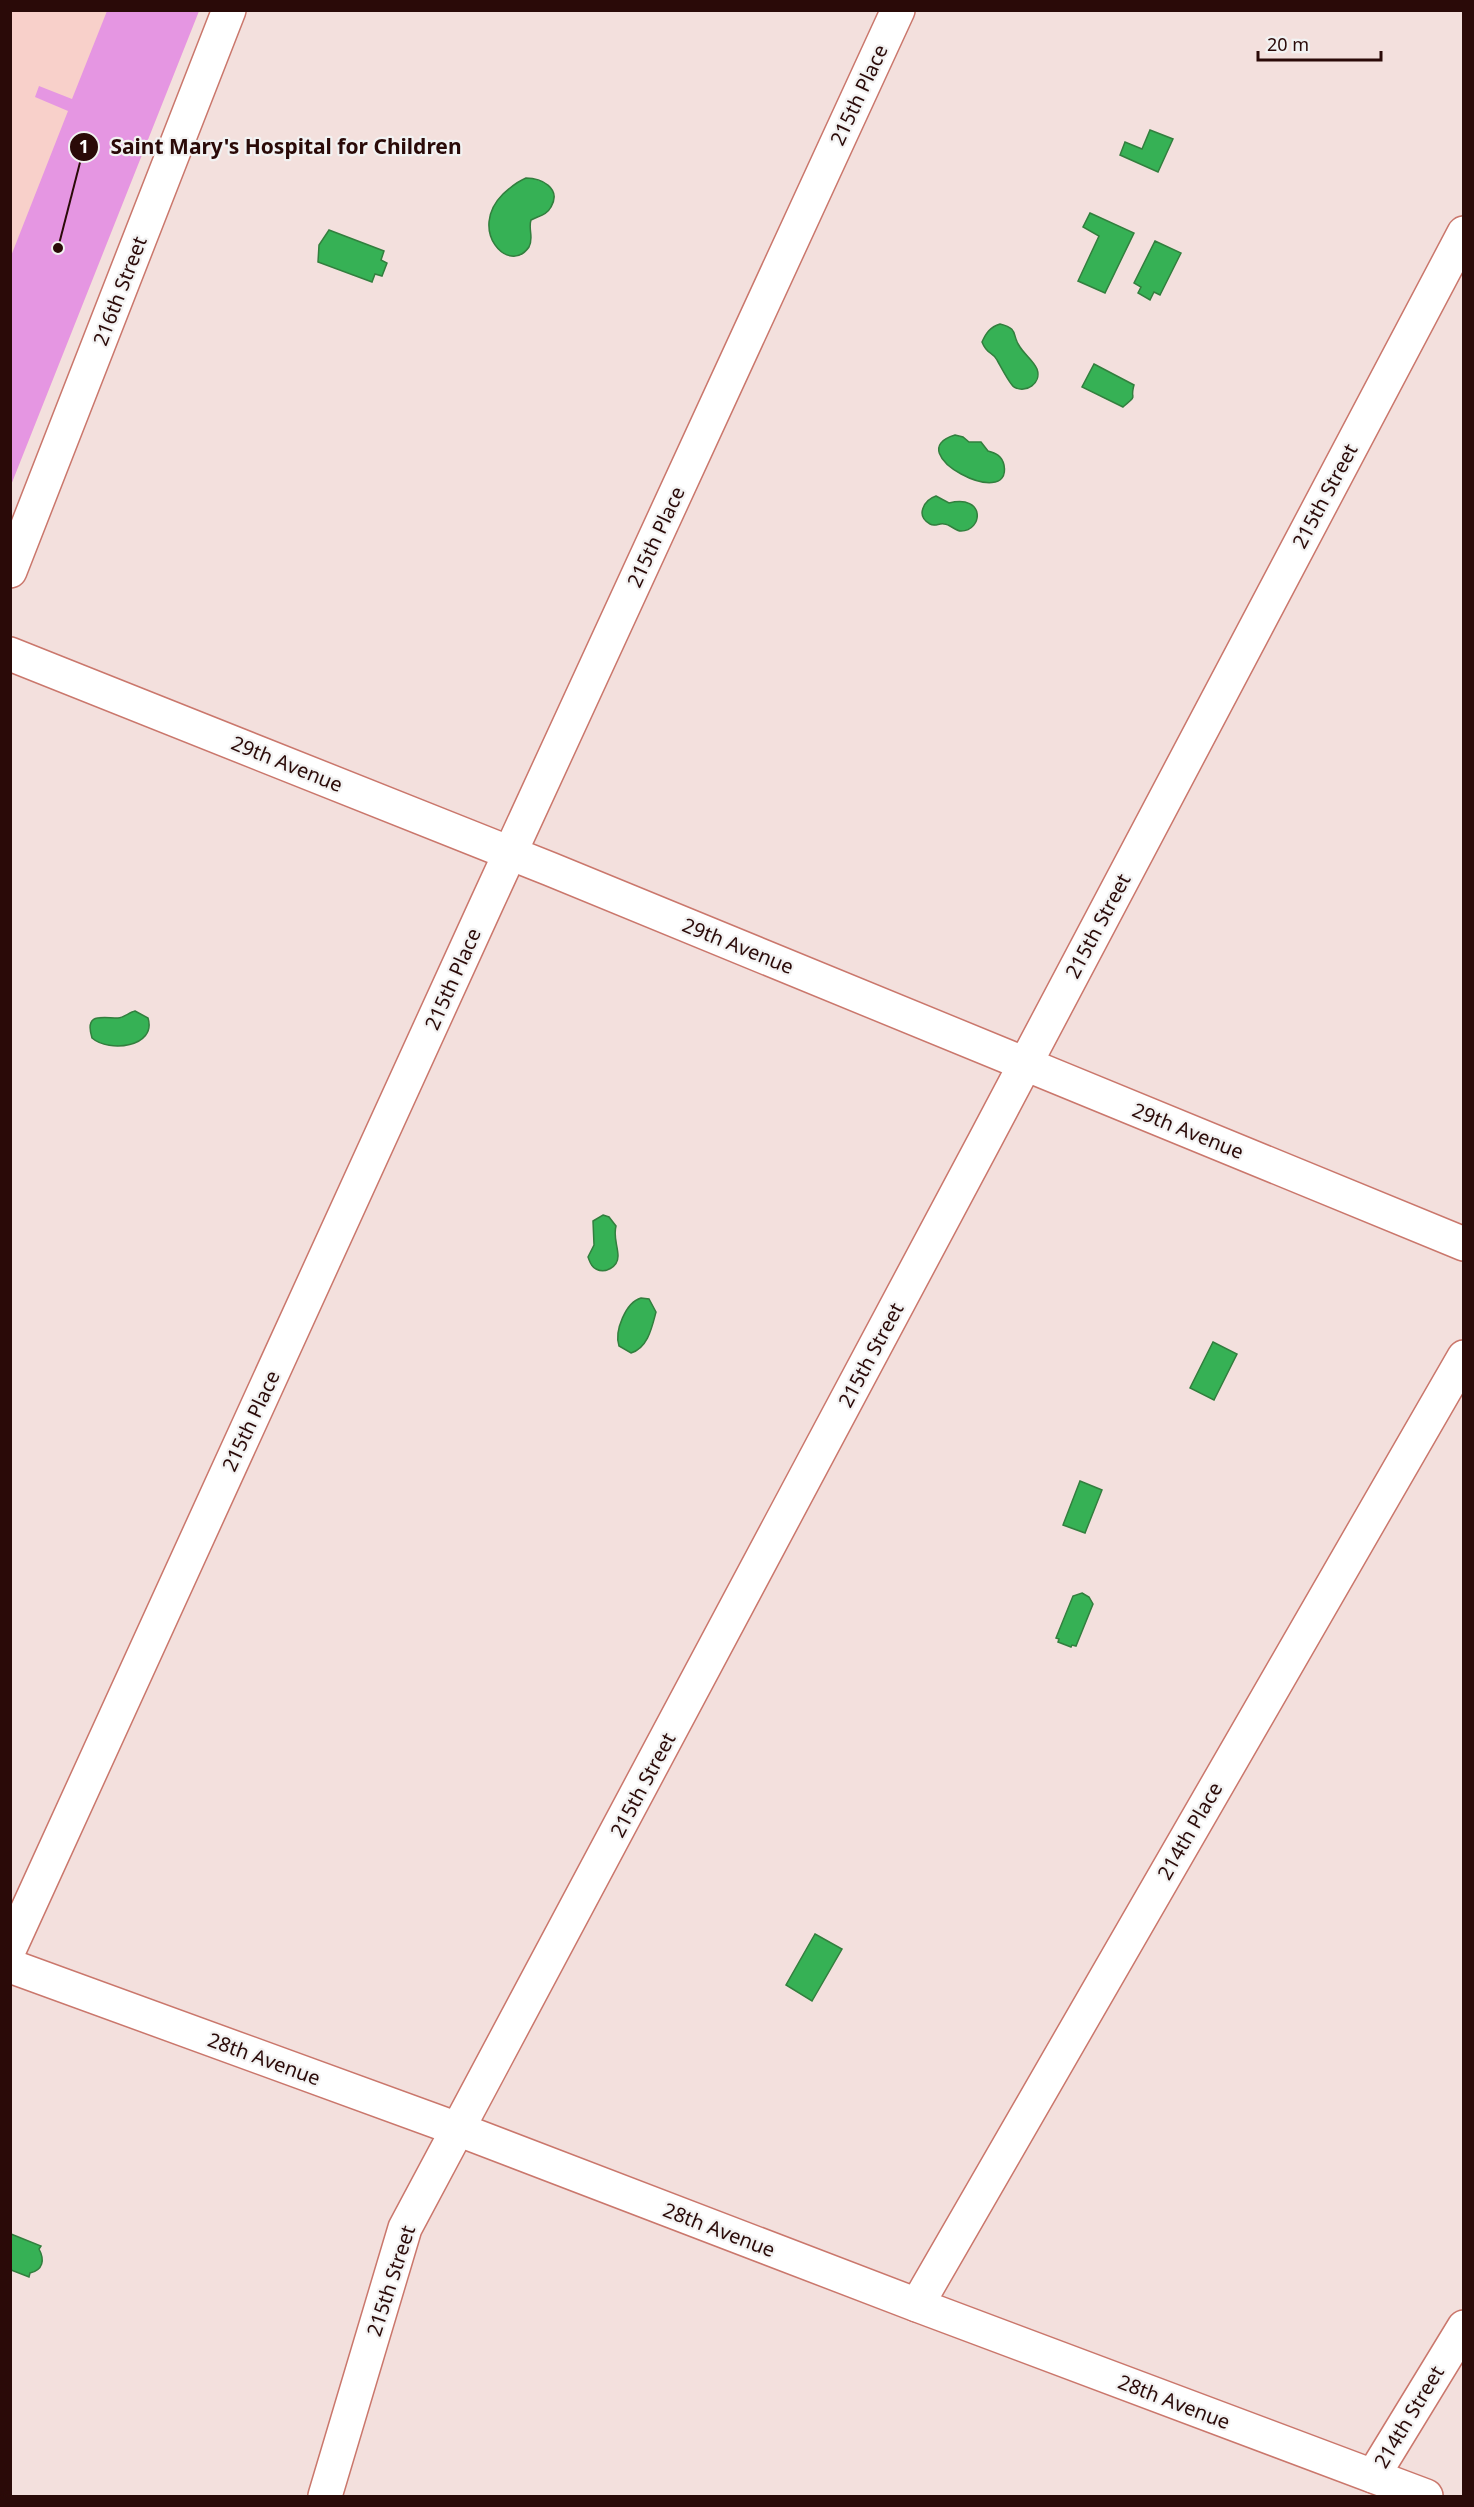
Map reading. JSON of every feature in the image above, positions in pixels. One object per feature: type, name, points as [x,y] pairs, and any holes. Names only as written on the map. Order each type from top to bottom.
[{"type":"street","name":"216th Street","points":[[10,571],[229,10]]},
{"type":"street","name":"215th Place","points":[[10,1948],[898,10]]},
{"type":"street","name":"215th Street","points":[[325,2496],[405,2228],[460,2130],[1464,233]]},
{"type":"street","name":"29th Avenue","points":[[10,654],[510,853],[1464,1244]]},
{"type":"street","name":"214th Place","points":[[917,2306],[1464,1358]]},
{"type":"street","name":"28th Avenue","points":[[10,1966],[460,2130],[917,2306],[1426,2496]]},
{"type":"street","name":"214th Street","points":[[1373,2476],[1464,2327]]},
{"type":"shaded area","points":[[11,11],[199,11],[11,485]]},
{"type":"shaded area","points":[[107,11],[199,11],[11,485],[11,256],[68,111],[35,97],[39,86],[72,99]]},
{"type":"shaded area","points":[[1150,130],[1173,139],[1158,172],[1120,155],[1125,142],[1142,149]]},
{"type":"shaded area","points":[[526,178],[548,185],[554,194],[554,200],[547,212],[531,220],[529,247],[521,255],[511,256],[502,252],[495,245],[490,234],[489,222],[493,208],[503,194]]},
{"type":"shaded area","points":[[1090,213],[1134,233],[1105,293],[1078,281],[1099,236],[1083,227]]},
{"type":"shaded area","points":[[329,230],[384,251],[381,260],[387,263],[382,276],[375,274],[372,282],[318,262],[319,245]]},
{"type":"shaded area","points":[[1155,241],[1181,253],[1160,295],[1154,292],[1150,300],[1138,293],[1141,287],[1134,283]]},
{"type":"shaded area","points":[[1000,324],[1013,330],[1017,343],[1037,369],[1037,379],[1028,388],[1014,387],[995,357],[982,342],[989,331]]},
{"type":"shaded area","points":[[1094,364],[1134,385],[1133,398],[1123,407],[1082,387]]},
{"type":"shaded area","points":[[955,435],[969,442],[981,442],[988,451],[998,455],[1004,465],[1002,478],[992,483],[977,481],[947,464],[939,453],[941,443]]},
{"type":"shaded area","points":[[936,496],[949,503],[970,504],[975,508],[977,514],[974,525],[961,531],[946,524],[932,525],[925,521],[923,508]]},
{"type":"shaded area","points":[[135,1011],[148,1018],[149,1028],[139,1041],[120,1046],[100,1043],[92,1038],[90,1024],[92,1020],[101,1017],[120,1018]]},
{"type":"shaded area","points":[[603,1215],[609,1217],[616,1226],[618,1256],[613,1266],[603,1271],[593,1267],[588,1257],[594,1245],[593,1221]]},
{"type":"shaded area","points":[[641,1298],[649,1299],[656,1312],[651,1330],[642,1347],[631,1353],[619,1346],[618,1333],[626,1311]]},
{"type":"shaded area","points":[[1213,1342],[1237,1354],[1214,1400],[1190,1388]]},
{"type":"shaded area","points":[[1080,1481],[1102,1490],[1085,1533],[1063,1525]]},
{"type":"shaded area","points":[[1082,1593],[1089,1597],[1093,1604],[1076,1646],[1071,1647],[1058,1642],[1059,1639],[1056,1638],[1073,1596]]},
{"type":"shaded area","points":[[815,1934],[842,1949],[812,2001],[786,1985]]},
{"type":"shaded area","points":[[11,2234],[41,2246],[39,2249],[42,2264],[38,2270],[30,2273],[29,2277],[11,2270]]},
{"type":"place","name":"Saint Mary's Hospital for Children","points":[[58,248]]}]
